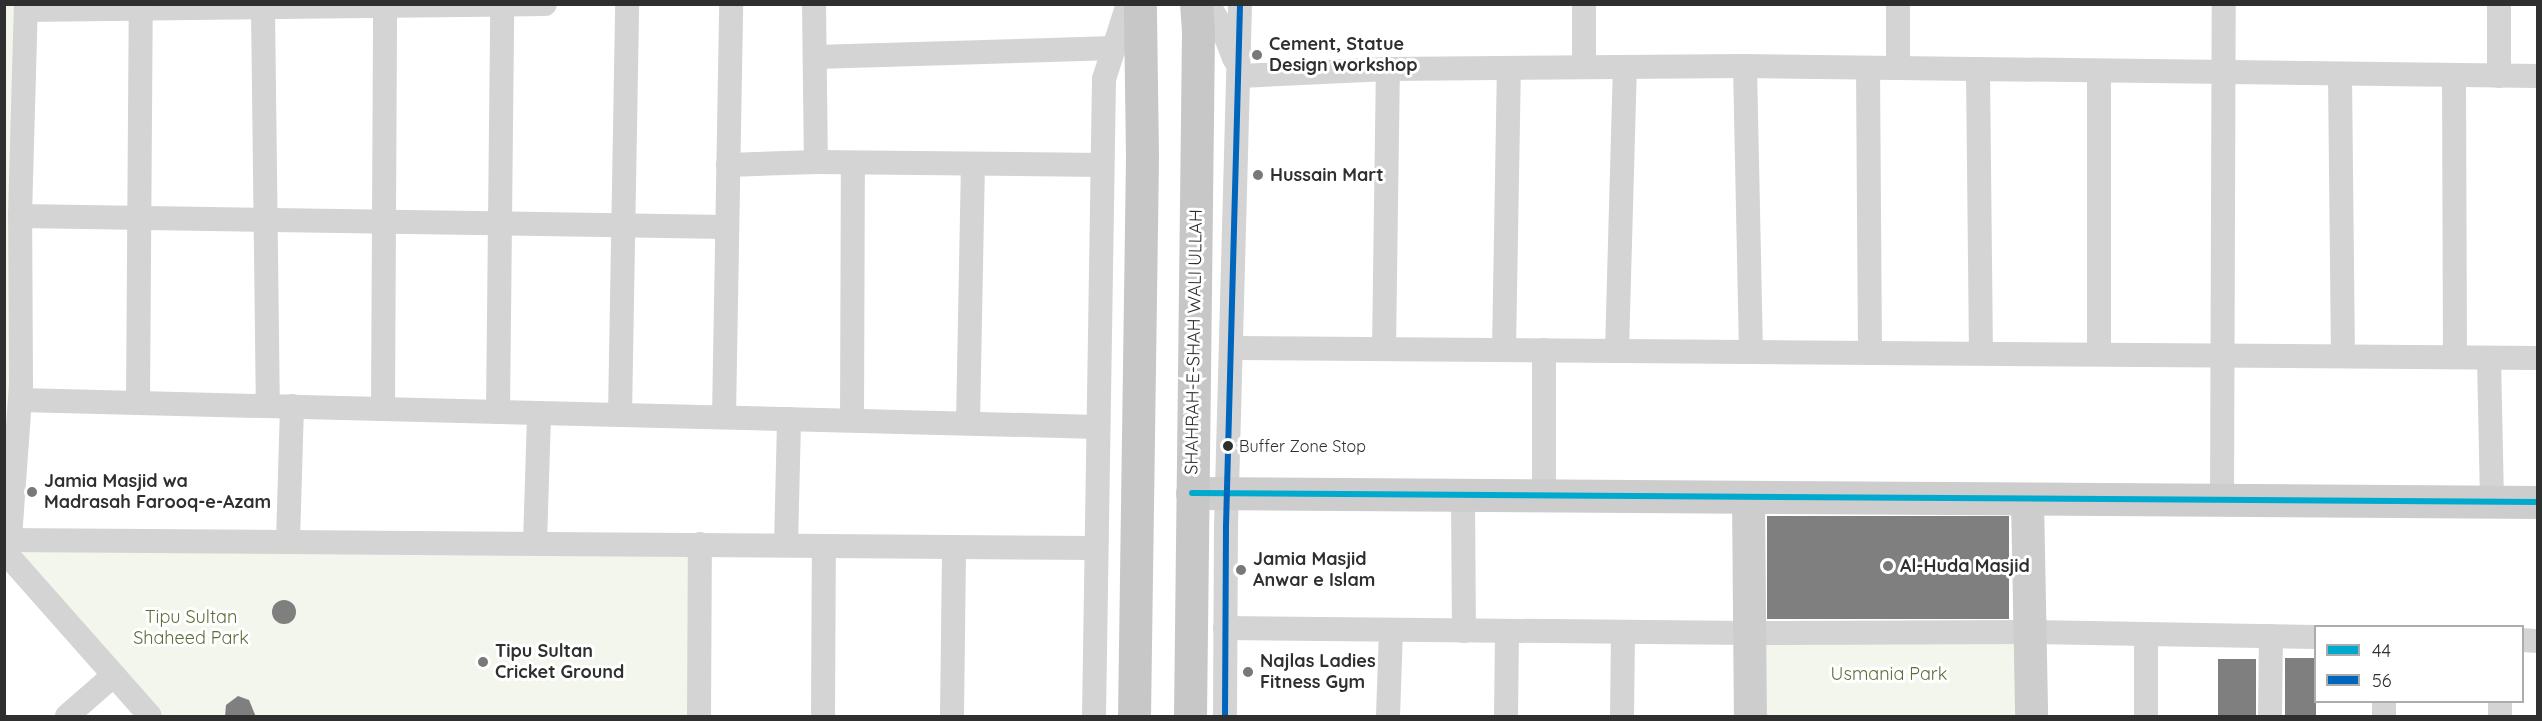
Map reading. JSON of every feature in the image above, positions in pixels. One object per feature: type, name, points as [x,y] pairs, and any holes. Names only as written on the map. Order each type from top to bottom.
[{"type":"main road","points":[[1134,717],[1142,156],[1140,4]]},
{"type":"main road","name":"SHAHRAH-E-SHAH WALI ULLAH","points":[[1190,717],[1198,32],[1196,4]]},
{"type":"street","points":[[150,717],[6,543],[20,400],[20,216],[26,8],[141,9],[545,4]]},
{"type":"street","points":[[620,415],[627,4]]},
{"type":"street","points":[[724,417],[731,4]]},
{"type":"street","points":[[814,4],[816,162]]},
{"type":"street","points":[[1094,717],[1104,79],[1128,4]]},
{"type":"street","points":[[1208,4],[1222,27],[1240,76]]},
{"type":"street","points":[[1225,717],[1227,495],[1240,76],[1240,4]]},
{"type":"street","points":[[1584,4],[1584,67]]},
{"type":"street","points":[[1898,4],[1898,68]]},
{"type":"street","points":[[2222,500],[2224,4]]},
{"type":"street","points":[[2499,4],[2499,76]]},
{"type":"street","points":[[498,412],[502,5]]},
{"type":"street","points":[[383,409],[385,6]]},
{"type":"street","points":[[263,8],[268,406]]},
{"type":"street","points":[[138,402],[141,9]]},
{"type":"street","points":[[815,57],[1115,48]]},
{"type":"street","points":[[1240,76],[1388,69],[1745,66],[2223,74],[2538,75]]},
{"type":"street","points":[[1745,66],[1751,351]]},
{"type":"street","points":[[1617,350],[1625,67]]},
{"type":"street","points":[[1504,350],[1509,68]]},
{"type":"street","points":[[1868,68],[1870,352]]},
{"type":"street","points":[[1384,349],[1388,69]]},
{"type":"street","points":[[1978,70],[1981,353]]},
{"type":"street","points":[[2099,72],[2100,354]]},
{"type":"street","points":[[2340,74],[2343,356]]},
{"type":"street","points":[[2454,75],[2455,357]]},
{"type":"street","points":[[728,165],[816,162],[1102,165]]},
{"type":"street","points":[[852,420],[854,163]]},
{"type":"street","points":[[968,423],[973,164]]},
{"type":"street","points":[[20,216],[727,227]]},
{"type":"street","points":[[1231,348],[2538,358]]},
{"type":"street","points":[[1544,350],[1544,496]]},
{"type":"street","points":[[2489,358],[2492,502]]},
{"type":"street","points":[[20,400],[1098,426]]},
{"type":"street","points":[[288,541],[292,406]]},
{"type":"street","points":[[535,543],[539,413]]},
{"type":"street","points":[[786,545],[789,419]]},
{"type":"street","points":[[1192,493],[2538,502]]},
{"type":"street","points":[[1463,496],[1464,631]]},
{"type":"street","points":[[1748,497],[1750,717]]},
{"type":"street","points":[[2027,499],[2031,717]]},
{"type":"street","points":[[6,543],[288,541],[1096,548]]},
{"type":"street","points":[[699,717],[700,544]]},
{"type":"street","points":[[823,717],[824,546]]},
{"type":"street","points":[[952,717],[954,548]]},
{"type":"street","points":[[1226,628],[1749,633],[2029,632],[2314,636]]},
{"type":"street","points":[[1388,717],[1390,630]]},
{"type":"street","points":[[1506,717],[1507,631]]},
{"type":"street","points":[[1622,717],[1623,632]]},
{"type":"street","points":[[2146,634],[2146,717]]},
{"type":"street","points":[[2270,717],[2271,636]]},
{"type":"street","points":[[67,717],[114,675]]},
{"type":"street","points":[[1190,683],[1225,683]]},
{"type":"green space","points":[[18,4],[12,385],[5,432],[4,5]]},
{"type":"green space","name":"Tipu Sultan Shaheed Park","points":[[10,538],[700,544],[699,716],[150,716]]},
{"type":"green space","name":"Usmania Park","points":[[1749,632],[2029,632],[2029,716],[1749,716]]},
{"type":"building","name":"Al-Huda Masjid","points":[[1767,516],[2009,516],[2009,619],[1767,619]]},
{"type":"building","points":[[284,600],[289,601],[295,607],[295,617],[289,623],[284,624],[279,623],[273,617],[272,612],[273,607],[279,601]]},
{"type":"building","points":[[2285,658],[2314,658],[2316,716],[2285,716]]},
{"type":"building","points":[[2218,659],[2256,659],[2256,716],[2218,716]]},
{"type":"building","points":[[238,696],[249,700],[256,717],[225,717],[226,705]]},
{"type":"transit line","name":"56","points":[[1225,716],[1226,526],[1240,4]]},
{"type":"transit line","name":"44","points":[[1192,493],[2538,502]]},
{"type":"place","name":"Cement, Statue Design workshop","points":[[1257,55]]},
{"type":"place","name":"Hussain Mart","points":[[1258,175]]},
{"type":"place","name":"Buffer Zone Stop","points":[[1228,446]]},
{"type":"place","name":"Jamia Masjid wa Madrasah Farooq-e-Azam","points":[[32,492]]},
{"type":"place","name":"Al-Huda Masjid","points":[[1888,566]]},
{"type":"place","name":"Jamia Masjid Anwar e Islam","points":[[1241,570]]},
{"type":"place","name":"Tipu Sultan Cricket Ground","points":[[483,662]]},
{"type":"place","name":"Najlas Ladies Fitness Gym","points":[[1248,672]]}]
